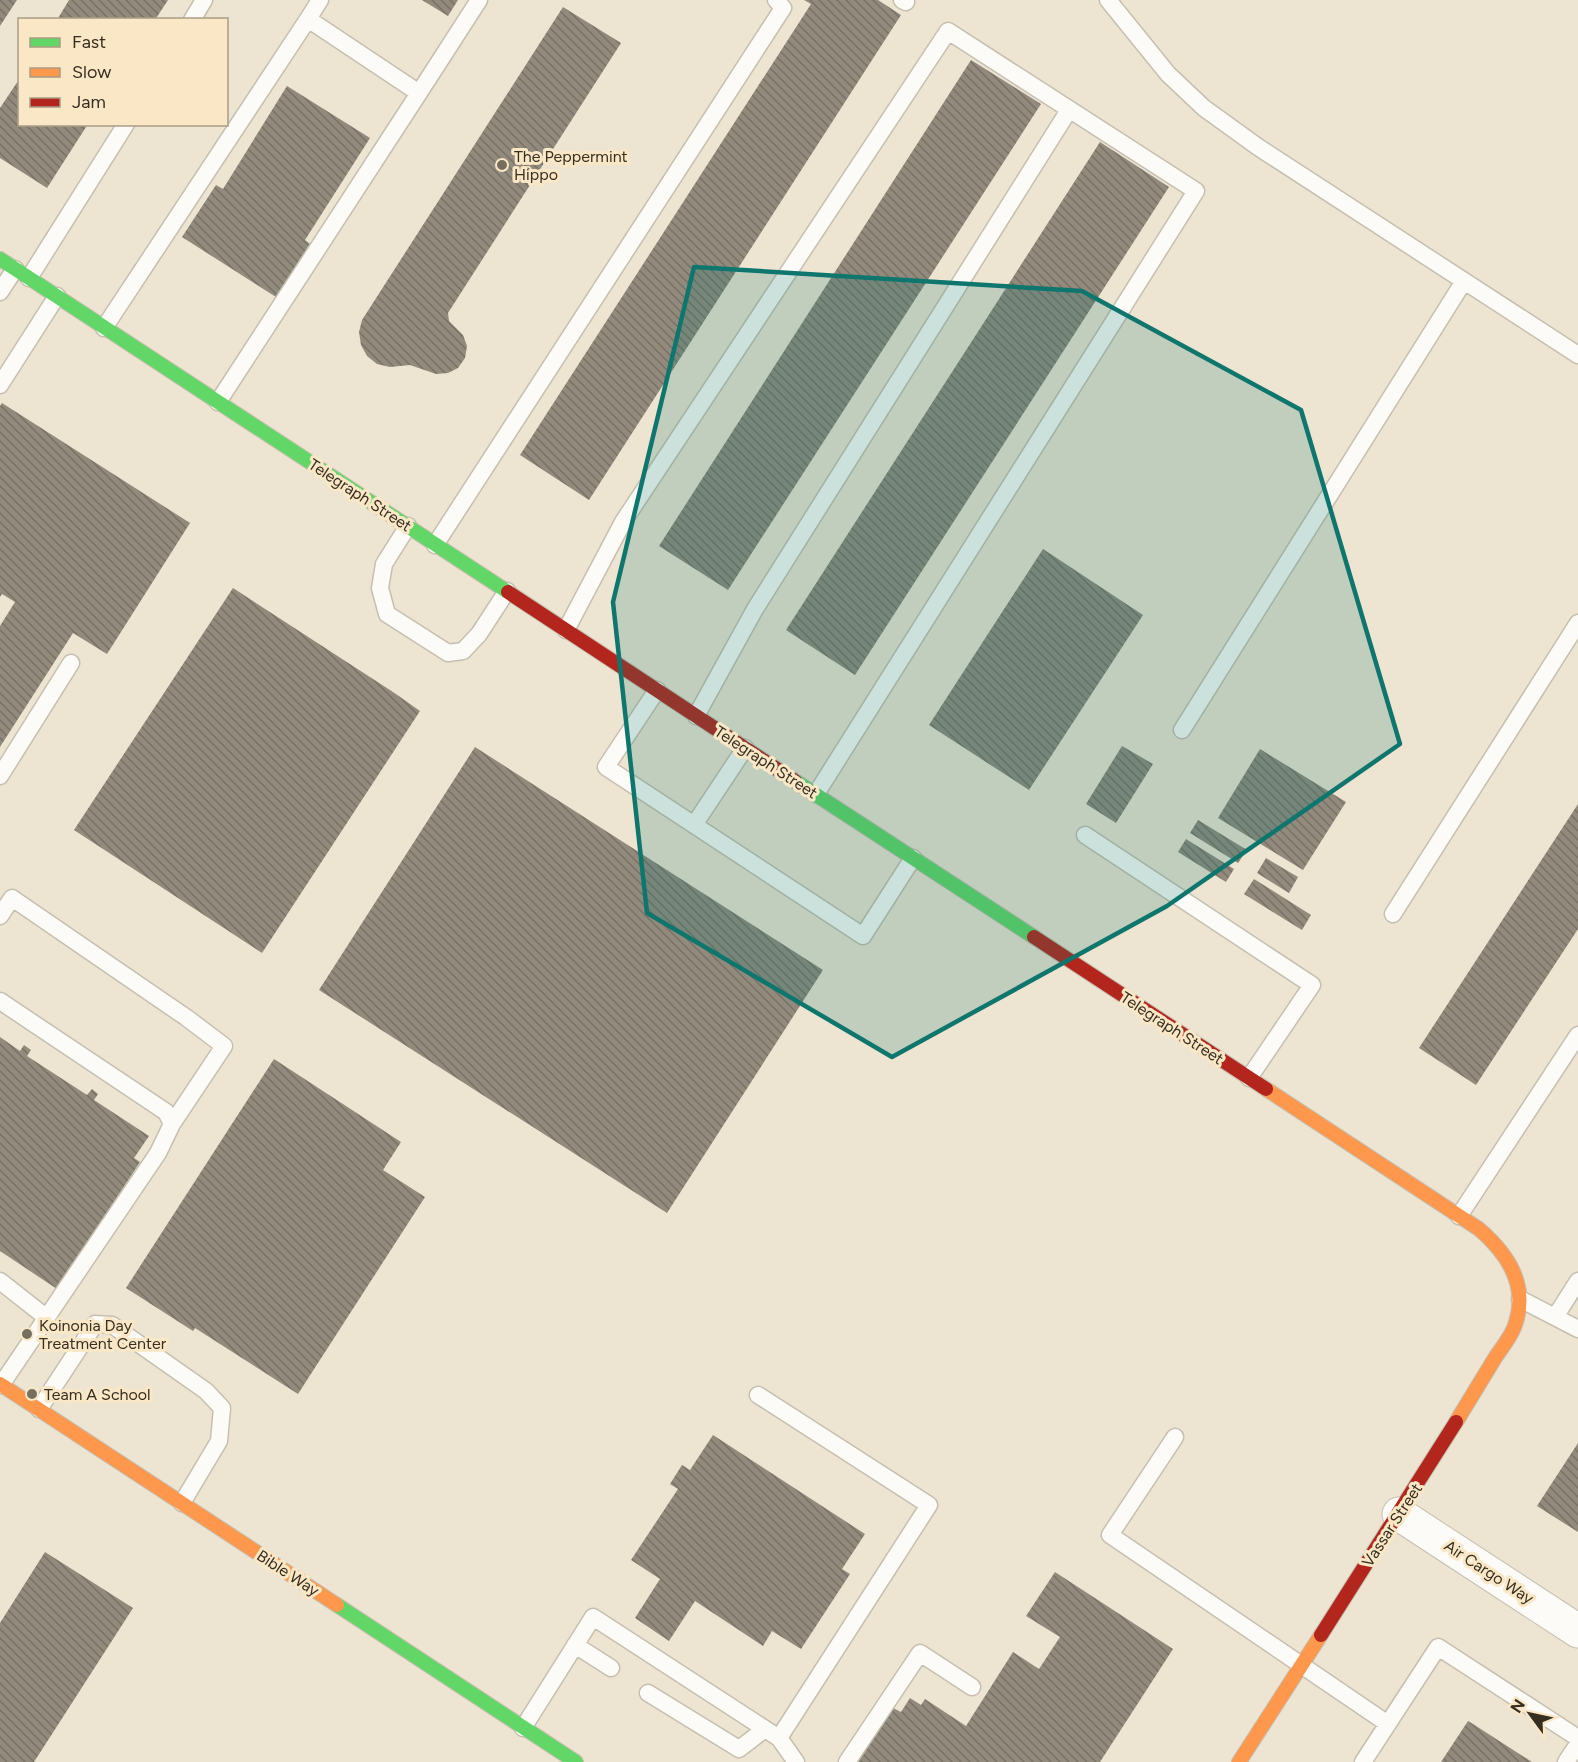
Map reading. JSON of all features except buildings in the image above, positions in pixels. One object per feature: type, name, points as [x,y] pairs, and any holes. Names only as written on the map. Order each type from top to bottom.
[{"type":"street","name":"Telegraph Street","points":[[0,259],[1459,1216],[1496,1242],[1509,1260],[1517,1278]]},
{"type":"street","name":"Vassar Street","points":[[1239,1762],[1399,1514],[1508,1339],[1520,1310],[1517,1278]]},
{"type":"street","name":"Bible Way","points":[[1,1384],[576,1762]]},
{"type":"street","name":"Air Cargo Way","points":[[1399,1514],[1578,1630]]},
{"type":"lane","points":[[193,18],[204,0]]},
{"type":"lane","points":[[104,328],[320,0]]},
{"type":"lane","points":[[218,402],[479,0]]},
{"type":"lane","points":[[435,544],[783,8],[776,0]]},
{"type":"lane","points":[[1108,0],[1168,74],[1204,108],[1258,147],[1578,355]]},
{"type":"lane","points":[[308,19],[419,93]]},
{"type":"lane","points":[[566,630],[624,522],[948,31],[1196,191],[816,794]]},
{"type":"lane","points":[[696,716],[755,609],[1069,110]]},
{"type":"lane","points":[[29,278],[125,126]]},
{"type":"lane","points":[[0,292],[15,269]]},
{"type":"lane","points":[[1182,730],[1464,281]]},
{"type":"lane","points":[[0,385],[57,296]]},
{"type":"lane","points":[[408,526],[384,564],[380,588],[387,614],[448,653],[463,651],[479,634],[507,591]]},
{"type":"lane","points":[[1393,914],[1578,623]]},
{"type":"lane","points":[[0,776],[71,663]]},
{"type":"lane","points":[[657,690],[606,767],[863,936],[914,858]]},
{"type":"lane","points":[[694,825],[745,747]]},
{"type":"lane","points":[[1085,836],[1312,985],[1249,1078]]},
{"type":"lane","points":[[0,916],[12,898],[224,1046],[172,1124],[158,1153],[1,1384]]},
{"type":"lane","points":[[0,1001],[166,1112],[172,1124]]},
{"type":"lane","points":[[1459,1216],[1578,1035]]},
{"type":"lane","points":[[0,1281],[47,1318]]},
{"type":"lane","points":[[1555,1317],[1578,1281]]},
{"type":"lane","points":[[1520,1299],[1578,1329]]},
{"type":"lane","points":[[39,1409],[94,1323],[112,1325],[207,1390],[222,1408],[219,1441],[182,1503]]},
{"type":"lane","points":[[648,1693],[739,1749],[772,1734],[929,1505],[758,1395]]},
{"type":"lane","points":[[1175,1437],[1110,1535],[1388,1724]]},
{"type":"lane","points":[[524,1728],[593,1617],[772,1734],[796,1762]]},
{"type":"lane","points":[[575,1645],[611,1668]]},
{"type":"lane","points":[[1363,1762],[1438,1647],[1578,1738]]},
{"type":"lane","points":[[847,1762],[920,1653],[972,1687]]},
{"type":"lane","points":[[1566,1762],[1578,1744]]},
{"type":"highlighted area","points":[[694,267],[1082,291],[1301,410],[1400,744],[1167,906],[892,1057],[647,913],[613,602]]},
{"type":"traffic: fast","points":[[0,259],[508,592]]},
{"type":"traffic: fast","points":[[795,781],[1034,937]]},
{"type":"traffic: fast","points":[[337,1605],[576,1762]]},
{"type":"traffic: slow","points":[[1266,1089],[1479,1229],[1506,1259],[1517,1282],[1519,1295],[1515,1327],[1456,1422]]},
{"type":"traffic: slow","points":[[0,1384],[337,1605]]},
{"type":"traffic: slow","points":[[1239,1762],[1321,1635]]},
{"type":"traffic: jam","points":[[508,592],[795,781]]},
{"type":"traffic: jam","points":[[1034,937],[1266,1089]]},
{"type":"traffic: jam","points":[[1321,1635],[1456,1422]]},
{"type":"place","name":"The Peppermint Hippo","points":[[502,165]]},
{"type":"place","name":"Koinonia Day Treatment Center","points":[[27,1334]]},
{"type":"place","name":"Team A School","points":[[32,1394]]}]
